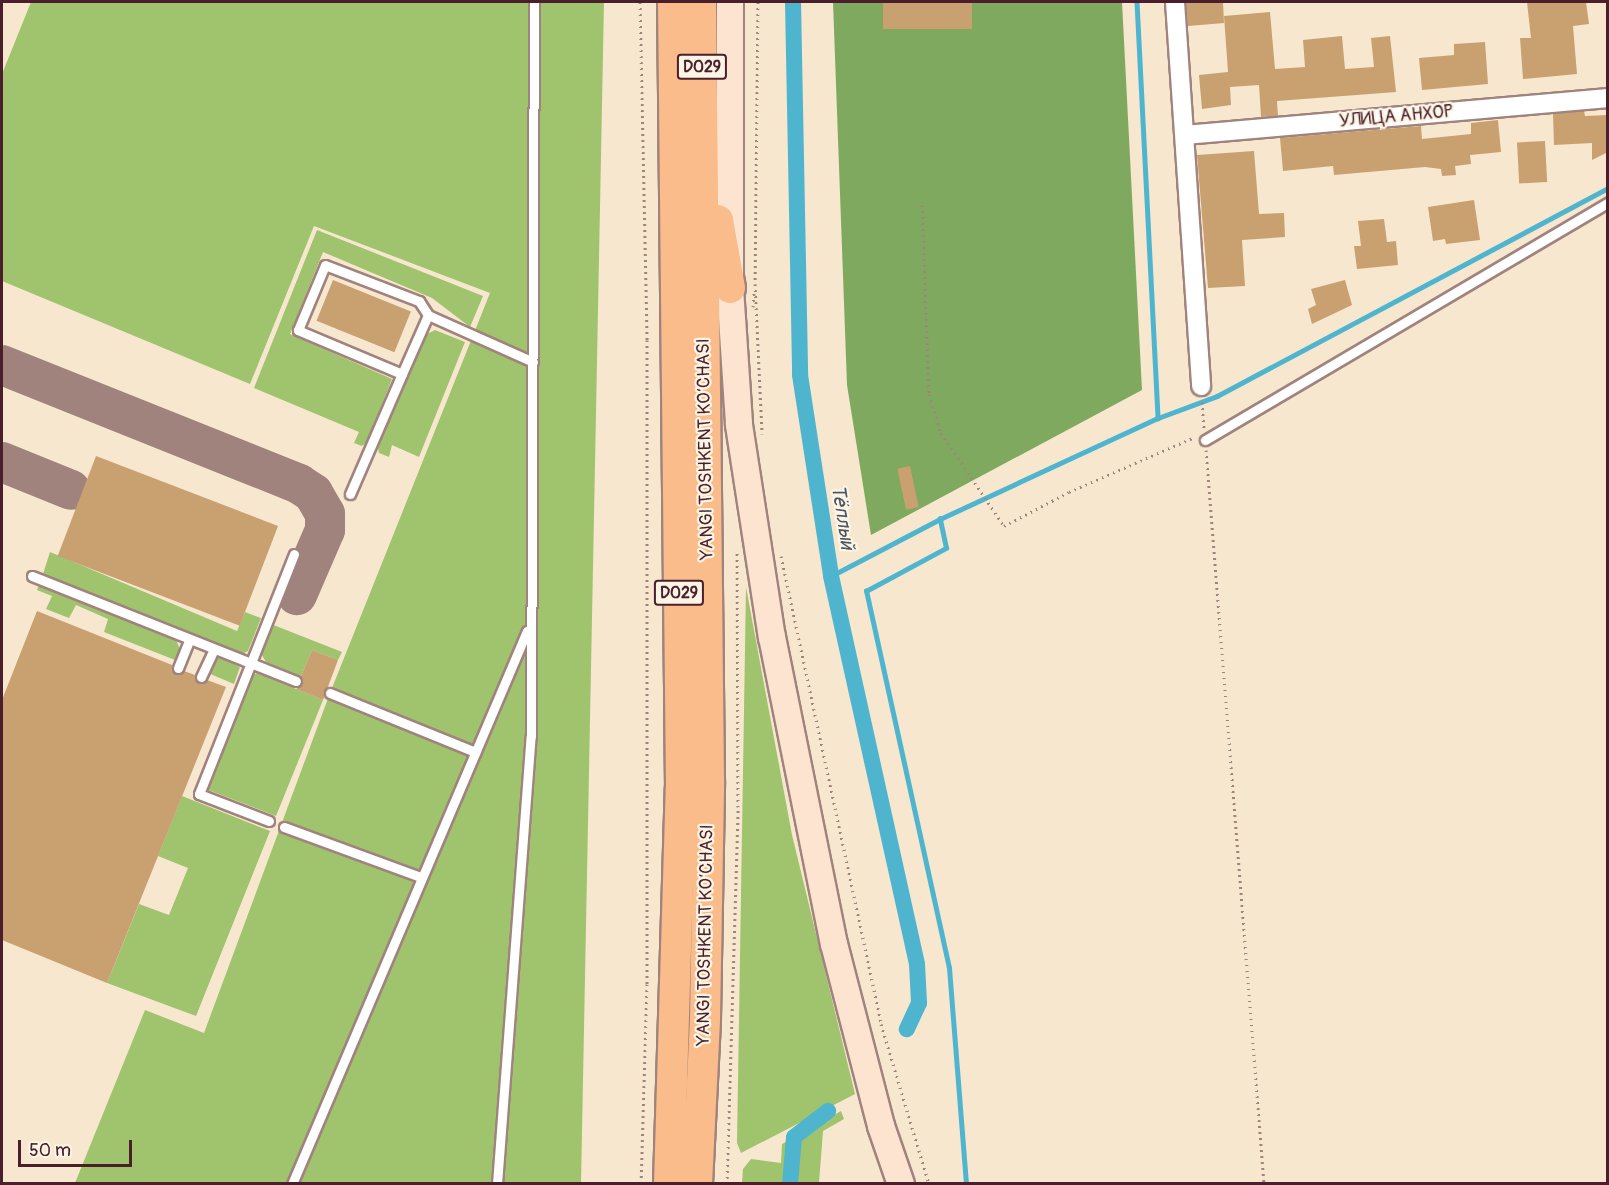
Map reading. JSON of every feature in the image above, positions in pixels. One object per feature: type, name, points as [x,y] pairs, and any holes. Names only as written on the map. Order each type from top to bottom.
[{"type":"highway","name":"YANGI TOSHKENT KO‘CHASI","points":[[669,1184],[681,800],[673,2]]},
{"type":"highway","name":"YANGI TOSHKENT KO‘CHASI","points":[[696,1184],[705,1019],[709,793],[701,2]]},
{"type":"highway","points":[[720,2],[703,133],[742,283]]},
{"type":"main road","points":[[730,2],[742,283],[739,425],[772,637],[834,944],[881,1126],[901,1184]]},
{"type":"street","points":[[1174,2],[1201,386]]},
{"type":"street","name":"УЛИЦА АНХОР","points":[[1185,135],[1608,98]]},
{"type":"lane","points":[[497,1184],[531,736],[529,626],[533,362],[534,2]]},
{"type":"lane","points":[[1205,436],[1608,203]]},
{"type":"lane","points":[[402,374],[298,330],[325,265],[419,301],[428,315],[533,362]]},
{"type":"lane","points":[[350,494],[428,315]]},
{"type":"lane","points":[[269,821],[199,794],[294,554]]},
{"type":"lane","points":[[32,576],[296,681]]},
{"type":"lane","points":[[292,1184],[529,626]]},
{"type":"lane","points":[[178,668],[190,639]]},
{"type":"lane","points":[[201,677],[214,649]]},
{"type":"lane","points":[[330,693],[476,752]]},
{"type":"lane","points":[[284,827],[421,877]]},
{"type":"path","points":[[640,2],[647,340],[647,984],[640,1184]]},
{"type":"path","points":[[758,2],[742,283],[762,435]]},
{"type":"path","points":[[922,205],[929,394],[941,433],[1004,526],[1070,492],[1205,436]]},
{"type":"path","points":[[742,283],[751,334]]},
{"type":"path","points":[[1201,386],[1264,1184]]},
{"type":"path","points":[[727,1184],[738,818],[737,547]]},
{"type":"path","points":[[780,550],[881,1024],[929,1184]]},
{"type":"green space","points":[[31,2],[604,2],[581,1183],[75,1183],[145,1010],[204,1033],[330,693],[490,293],[314,226],[250,384],[2,281],[2,74]]},
{"type":"green space","points":[[833,2],[1122,2],[1142,390],[871,535],[847,385]]},
{"type":"green space","points":[[317,230],[483,296],[470,327],[432,298],[323,252],[290,334],[392,379],[367,442],[362,446],[354,443],[359,432],[254,388]]},
{"type":"green space","points":[[435,330],[465,342],[419,457],[392,445],[389,457],[379,453],[377,443],[425,335]]},
{"type":"green space","points":[[50,552],[237,631],[245,612],[261,618],[248,651],[242,654],[43,574]]},
{"type":"green space","points":[[39,584],[176,640],[180,649],[175,660],[104,632],[108,619],[76,605],[69,618],[46,609],[52,596],[37,590]]},
{"type":"green space","points":[[746,587],[792,835],[855,1094],[741,1153],[737,1143]]},
{"type":"green space","points":[[271,624],[342,652],[338,660],[312,650],[301,676],[266,662],[260,652]]},
{"type":"green space","points":[[219,657],[240,667],[234,684],[208,673]]},
{"type":"green space","points":[[257,673],[323,700],[276,816],[206,789],[250,677]]},
{"type":"green space","points":[[182,796],[270,831],[196,1016],[107,983],[139,904],[169,915],[188,868],[158,856]]},
{"type":"green space","points":[[841,1111],[844,1119],[823,1131],[819,1183],[742,1183],[743,1169],[751,1159],[781,1163],[782,1144]]},
{"type":"building","points":[[883,2],[972,2],[972,29],[883,29]]},
{"type":"building","points":[[1186,2],[1223,2],[1224,23],[1188,26]]},
{"type":"building","points":[[1527,2],[1586,2],[1589,24],[1573,26],[1577,74],[1523,79],[1520,38],[1531,38]]},
{"type":"building","points":[[1270,12],[1275,69],[1305,67],[1303,40],[1342,36],[1345,69],[1374,67],[1371,38],[1390,36],[1396,92],[1277,101],[1278,116],[1261,117],[1259,85],[1230,87],[1231,105],[1202,109],[1199,75],[1228,72],[1224,16]]},
{"type":"building","points":[[1485,42],[1488,84],[1422,90],[1419,58],[1454,55],[1454,44]]},
{"type":"building","points":[[1584,111],[1585,116],[1608,115],[1608,152],[1592,160],[1592,143],[1554,145],[1553,114]]},
{"type":"building","points":[[1498,120],[1501,152],[1470,155],[1471,164],[1455,166],[1456,175],[1442,176],[1441,169],[1425,167],[1334,175],[1333,166],[1283,171],[1280,138],[1421,126],[1422,139],[1471,134],[1471,123]]},
{"type":"building","points":[[1545,141],[1547,182],[1519,183],[1517,142]]},
{"type":"building","points":[[1254,151],[1259,214],[1284,213],[1285,237],[1242,240],[1245,286],[1208,288],[1197,155]]},
{"type":"building","points":[[1474,200],[1480,240],[1446,244],[1445,239],[1433,241],[1428,207]]},
{"type":"building","points":[[1384,219],[1387,242],[1396,241],[1398,265],[1357,269],[1354,246],[1361,246],[1358,221]]},
{"type":"building","points":[[333,280],[411,311],[394,352],[317,321]]},
{"type":"building","points":[[1345,280],[1352,305],[1312,324],[1308,309],[1316,305],[1311,289]]},
{"type":"building","points":[[96,456],[278,526],[240,626],[58,556]]},
{"type":"building","points":[[910,466],[919,507],[906,510],[897,469]]},
{"type":"building","points":[[37,611],[172,665],[176,674],[184,671],[195,675],[199,683],[207,680],[226,687],[107,983],[2,940],[2,700]]},
{"type":"building","points":[[312,650],[338,660],[323,700],[296,689],[302,684],[301,676]]},
{"type":"waterway","name":"Тёплый","points":[[793,2],[800,375],[831,576],[917,964],[919,1003],[907,1029]]},
{"type":"waterway","points":[[1137,2],[1158,418]]},
{"type":"waterway","points":[[966,1184],[949,968],[866,591],[946,548],[940,519],[1158,418],[1217,396],[1608,188]]},
{"type":"waterway","points":[[831,576],[940,519]]},
{"type":"waterway","name":"Тёплый","points":[[790,1184],[794,1137],[828,1111]]},
{"type":"taxiway","points":[[2,365],[299,484],[313,493],[325,514],[325,530],[297,595]]},
{"type":"taxiway","points":[[2,462],[71,490]]}]
